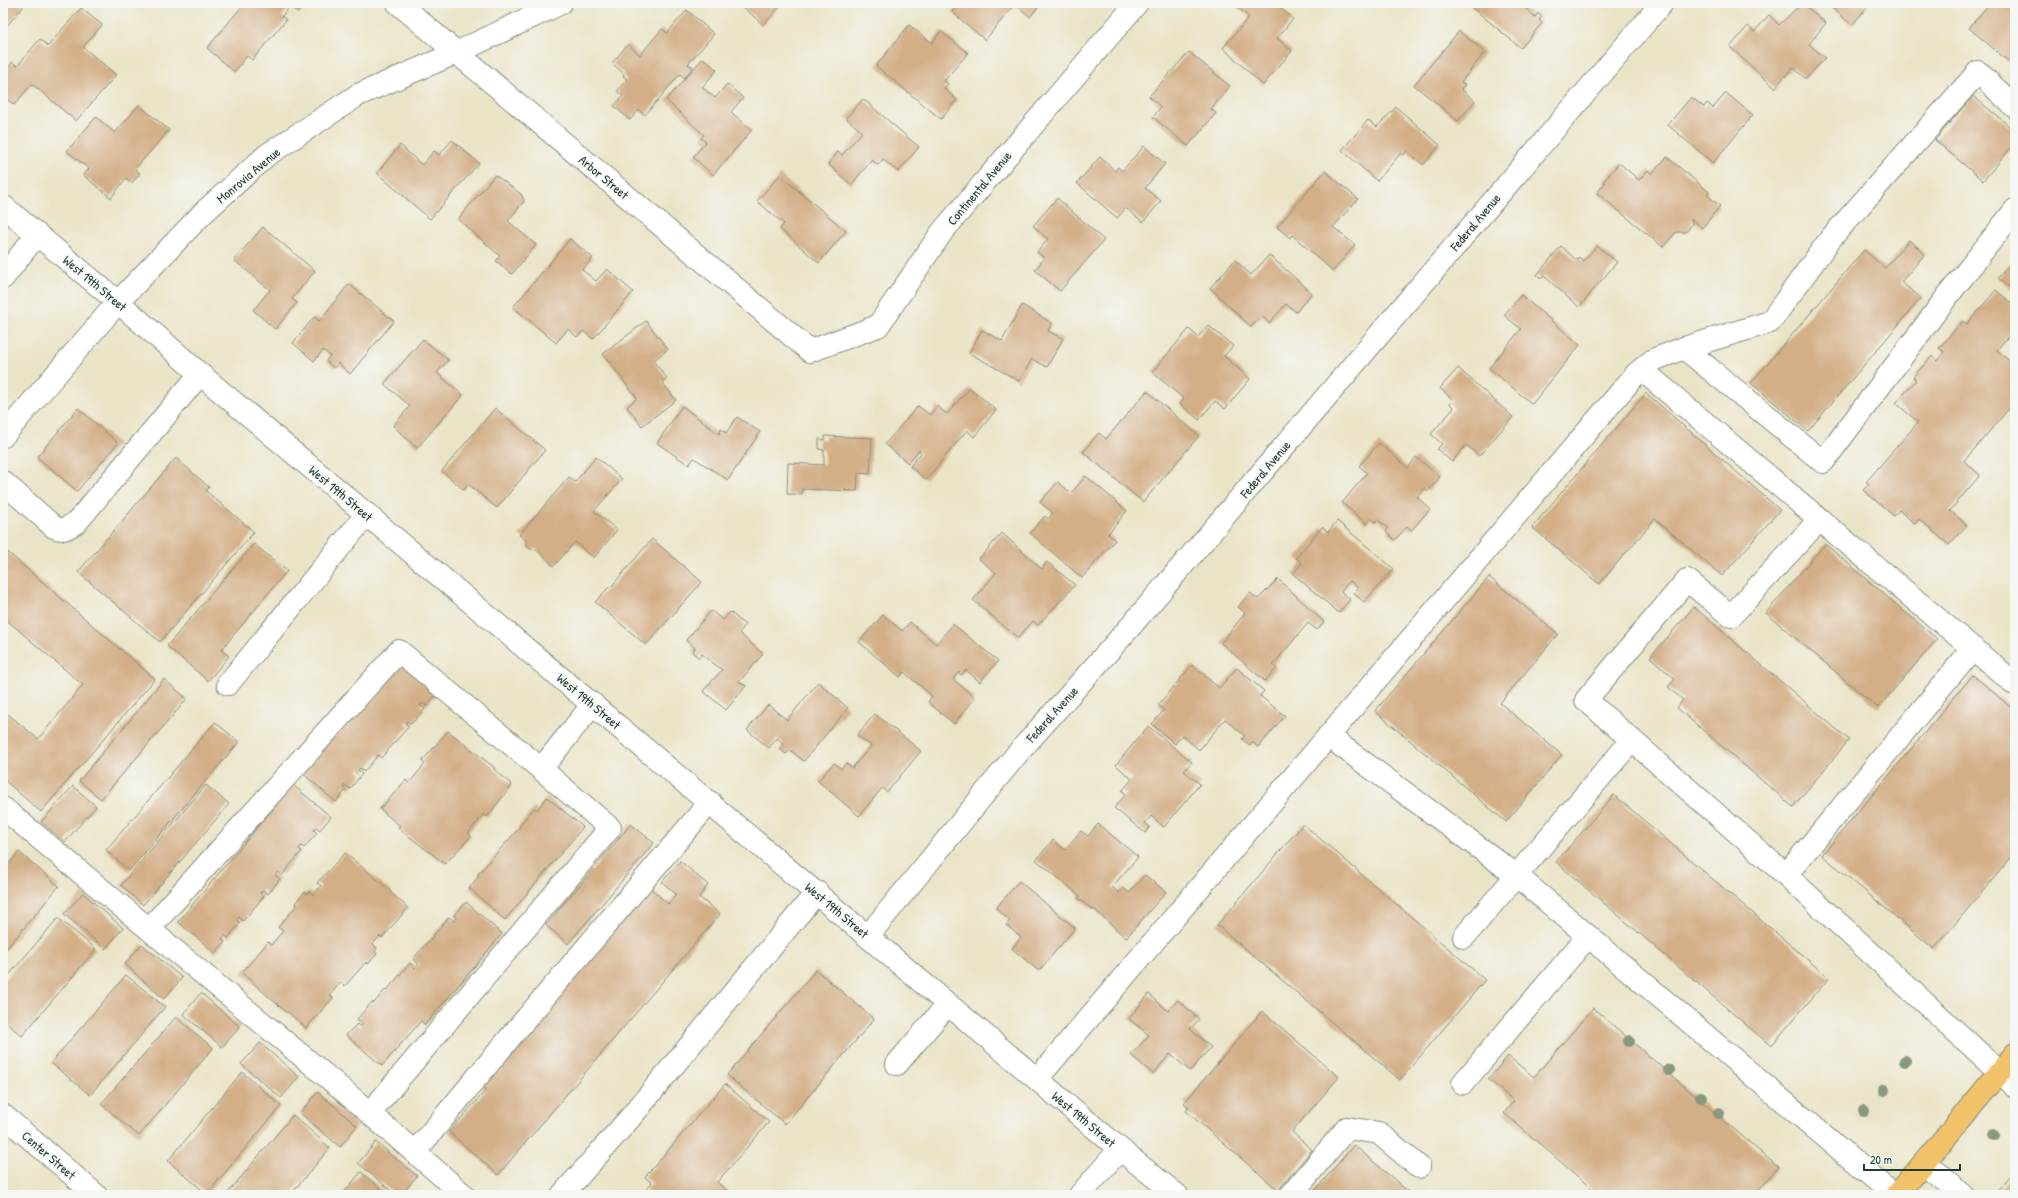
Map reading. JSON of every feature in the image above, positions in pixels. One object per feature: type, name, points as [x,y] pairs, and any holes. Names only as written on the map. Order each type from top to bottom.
[{"type":"main road","points":[[1896,1195],[1924,1163],[2007,1079],[2015,1054]]},
{"type":"street","name":"Arbor Street","points":[[398,3],[810,351]]},
{"type":"street","name":"Monrovia Avenue","points":[[3,436],[118,302],[202,214],[268,155],[358,95],[456,53],[561,3]]},
{"type":"street","name":"Continental Avenue","points":[[810,351],[878,326],[942,232],[1137,3]]},
{"type":"street","name":"Federal Avenue","points":[[868,936],[1017,754],[1135,621],[1662,3]]},
{"type":"street","points":[[1037,1079],[1328,736],[1642,370],[1653,360],[1684,348],[1770,322],[1831,238],[1978,72],[2015,107]]},
{"type":"street","name":"West 19th Street","points":[[3,206],[118,302],[200,374],[710,802],[1120,1149],[1177,1195]]},
{"type":"street","points":[[1684,348],[1823,462],[1946,298],[2015,210]]},
{"type":"street","points":[[3,278],[37,234]]},
{"type":"street","points":[[1642,370],[2015,684]]},
{"type":"street","points":[[3,482],[54,526],[60,530],[65,530],[77,522],[200,374]]},
{"type":"street","points":[[228,684],[367,514]]},
{"type":"street","points":[[1820,519],[1731,616],[1687,580],[1586,700],[1786,874],[2007,1079]]},
{"type":"street","points":[[1786,874],[1973,648]]},
{"type":"street","points":[[149,929],[399,651],[541,768],[610,828],[370,1113]]},
{"type":"street","points":[[541,768],[593,704]]},
{"type":"street","points":[[1328,736],[1516,874],[1896,1195]]},
{"type":"street","points":[[1464,937],[1516,874],[1632,740]]},
{"type":"street","points":[[416,1152],[513,1034],[710,802]]},
{"type":"street","points":[[3,808],[370,1113],[464,1195]]},
{"type":"street","points":[[562,1195],[630,1118],[816,892]]},
{"type":"street","points":[[1463,1083],[1588,936]]},
{"type":"street","points":[[898,1064],[948,1004]]},
{"type":"street","name":"Center Street","points":[[3,1115],[96,1195]]},
{"type":"street","points":[[1291,1195],[1346,1128],[1379,1133],[1419,1167]]},
{"type":"street","points":[[1080,1195],[1120,1149]]},
{"type":"street","points":[[1924,1163],[1962,1195]]},
{"type":"building","points":[[3,3],[19,3],[23,7],[3,30]]},
{"type":"building","points":[[245,3],[307,3],[298,13],[290,6],[282,16],[286,20],[252,60],[247,56],[234,72],[207,48]]},
{"type":"building","points":[[739,3],[783,3],[763,25]]},
{"type":"building","points":[[959,3],[1041,3],[1030,17],[1015,4],[985,40],[952,12]]},
{"type":"building","points":[[1232,3],[1275,3],[1293,19],[1277,38],[1292,51],[1263,85],[1223,48],[1249,17]]},
{"type":"building","points":[[1471,3],[1524,3],[1522,5],[1535,17],[1538,13],[1542,17],[1539,20],[1542,23],[1521,48],[1469,5]]},
{"type":"building","points":[[1802,3],[1826,23],[1809,44],[1825,58],[1806,79],[1793,67],[1775,88],[1730,47],[1748,26],[1754,32],[1769,15],[1779,25]]},
{"type":"building","points":[[1826,3],[1864,3],[1868,6],[1852,25]]},
{"type":"building","points":[[1990,3],[2008,3],[2015,9],[2015,67],[1969,28]]},
{"type":"building","points":[[81,8],[102,25],[83,47],[116,75],[76,121],[32,84],[14,105],[3,96],[3,73],[13,62],[17,66],[40,39],[48,46]]},
{"type":"building","points":[[687,10],[714,34],[688,64],[693,67],[684,78],[680,74],[645,115],[639,110],[630,120],[614,106],[623,96],[617,91],[627,79],[623,76],[624,74],[612,63],[628,44],[640,55],[662,29],[667,33]]},
{"type":"building","points":[[909,25],[932,43],[941,31],[968,53],[944,81],[948,84],[944,88],[957,100],[941,119],[876,66]]},
{"type":"building","points":[[1459,31],[1485,52],[1461,82],[1465,84],[1461,89],[1475,101],[1458,121],[1414,85]]},
{"type":"building","points":[[1189,52],[1230,86],[1211,109],[1216,113],[1188,146],[1153,117],[1161,107],[1149,96]]},
{"type":"building","points":[[703,58],[717,70],[702,87],[715,98],[727,84],[743,98],[731,112],[752,130],[713,175],[693,157],[706,142],[701,138],[704,135],[666,100]]},
{"type":"building","points":[[1726,93],[1753,115],[1713,163],[1668,125],[1691,97],[1704,107],[1707,103],[1713,108]]},
{"type":"building","points":[[1973,96],[2015,131],[2015,143],[1983,181],[1935,140]]},
{"type":"building","points":[[863,99],[919,147],[898,172],[883,159],[878,165],[872,160],[851,185],[828,164],[838,152],[842,155],[862,132],[846,118]]},
{"type":"building","points":[[139,105],[169,130],[135,169],[140,173],[132,183],[126,178],[111,198],[83,175],[89,169],[67,151],[96,117],[115,133]]},
{"type":"building","points":[[1396,107],[1440,145],[1423,165],[1407,151],[1403,156],[1401,153],[1377,181],[1342,150],[1368,120],[1377,127]]},
{"type":"building","points":[[452,140],[479,163],[430,219],[377,173],[400,145],[422,165],[434,151],[439,155]]},
{"type":"building","points":[[1144,146],[1165,164],[1145,188],[1161,201],[1143,222],[1126,208],[1117,218],[1077,183],[1100,157],[1115,171],[1118,167],[1122,171]]},
{"type":"building","points":[[1667,157],[1709,192],[1707,195],[1720,206],[1702,228],[1691,219],[1692,224],[1686,232],[1676,232],[1663,247],[1597,193],[1605,183],[1603,182],[1619,163],[1639,180],[1648,170],[1652,174]]},
{"type":"building","points":[[1325,171],[1358,199],[1333,227],[1355,245],[1333,271],[1292,235],[1290,238],[1277,227]]},
{"type":"building","points":[[495,175],[521,194],[524,201],[508,221],[536,245],[512,274],[496,261],[500,256],[458,219]]},
{"type":"building","points":[[780,175],[846,231],[819,263],[780,229],[784,224],[757,201]]},
{"type":"building","points":[[1057,198],[1104,240],[1060,291],[1035,270],[1044,258],[1037,252],[1048,239],[1033,226]]},
{"type":"building","points":[[263,227],[315,271],[292,299],[297,303],[275,329],[253,310],[270,290],[234,260]]},
{"type":"building","points":[[570,239],[593,258],[582,270],[596,281],[607,269],[633,292],[593,339],[583,331],[577,337],[568,329],[556,343],[513,307]]},
{"type":"building","points":[[1909,240],[1925,254],[1901,282],[1921,298],[1808,431],[1751,383],[1864,250],[1885,268]]},
{"type":"building","points":[[1561,246],[1576,260],[1579,257],[1583,261],[1597,246],[1617,262],[1579,307],[1544,276],[1541,279],[1537,275]]},
{"type":"building","points":[[1269,255],[1312,293],[1296,312],[1286,304],[1269,323],[1262,316],[1251,327],[1210,288],[1235,260],[1251,275]]},
{"type":"building","points":[[2015,258],[2015,292],[1998,278]]},
{"type":"building","points":[[349,284],[394,321],[350,374],[338,363],[334,368],[326,361],[330,356],[323,350],[314,361],[293,343],[314,317],[319,321]]},
{"type":"building","points":[[1996,290],[2013,304],[2015,303],[2015,328],[1997,350],[2015,366],[2015,406],[2013,404],[1964,461],[1980,475],[1950,511],[1967,525],[1949,545],[1919,519],[1915,524],[1899,510],[1894,516],[1863,490],[1869,484],[1866,482],[1918,422],[1896,403],[1916,380],[1913,377],[1932,356],[1937,361],[1944,352],[1939,348],[1963,321],[1967,324]]},
{"type":"building","points":[[1521,295],[1580,345],[1532,404],[1489,368],[1521,329],[1504,315]]},
{"type":"building","points":[[1022,305],[1052,323],[1048,331],[1063,339],[1047,367],[1032,359],[1019,381],[969,353],[982,330],[1002,341]]},
{"type":"building","points":[[646,321],[668,349],[653,361],[667,378],[662,382],[676,400],[642,426],[627,407],[637,398],[603,354]]},
{"type":"building","points":[[1208,325],[1233,346],[1224,356],[1250,379],[1225,409],[1215,401],[1199,420],[1180,404],[1184,399],[1152,372],[1189,329],[1198,337]]},
{"type":"building","points":[[423,339],[448,360],[437,373],[463,395],[417,448],[393,426],[410,406],[384,384]]},
{"type":"building","points":[[1458,368],[1513,417],[1479,456],[1466,445],[1452,462],[1437,449],[1442,444],[1431,434],[1454,408],[1450,404],[1453,400],[1440,388]]},
{"type":"building","points":[[970,388],[996,410],[974,437],[967,430],[926,480],[910,466],[921,453],[919,450],[908,463],[885,444],[918,406],[930,415],[937,406],[947,414]]},
{"type":"building","points":[[1147,391],[1199,436],[1143,502],[1083,452],[1099,433],[1106,439]]},
{"type":"building","points":[[1646,393],[1780,510],[1722,576],[1655,519],[1599,584],[1532,527]]},
{"type":"building","points":[[682,406],[719,434],[721,429],[726,433],[737,417],[760,432],[728,480],[694,458],[689,465],[657,443]]},
{"type":"building","points":[[78,408],[118,443],[77,491],[37,457]]},
{"type":"building","points":[[495,408],[545,450],[497,508],[468,484],[464,490],[442,471]]},
{"type":"building","points":[[825,436],[872,438],[870,474],[858,473],[857,491],[802,489],[802,494],[787,494],[788,463],[824,465],[824,450],[819,449],[819,439],[825,440]]},
{"type":"building","points":[[1379,443],[1408,468],[1416,457],[1440,477],[1428,491],[1425,488],[1417,497],[1430,509],[1411,531],[1407,527],[1395,540],[1386,532],[1388,528],[1378,520],[1375,522],[1371,518],[1367,524],[1342,503],[1367,473],[1359,466]]},
{"type":"building","points":[[596,457],[622,479],[594,511],[617,530],[594,558],[575,542],[554,566],[536,549],[532,550],[527,547],[527,541],[519,535],[569,477],[575,482]]},
{"type":"building","points":[[176,458],[209,487],[206,491],[254,532],[160,642],[78,572]]},
{"type":"building","points":[[1086,476],[1127,511],[1108,534],[1115,540],[1082,578],[1030,533],[1045,516],[1048,519],[1053,513],[1040,502],[1058,482],[1071,493]]},
{"type":"building","points":[[1337,521],[1394,569],[1364,602],[1353,593],[1358,588],[1350,581],[1341,592],[1350,599],[1339,613],[1293,574],[1302,563],[1296,558],[1322,527],[1328,532]]},
{"type":"building","points":[[1002,533],[1042,569],[1047,562],[1075,585],[1038,625],[1033,621],[1018,638],[973,600],[996,573],[979,559]]},
{"type":"building","points":[[652,539],[702,582],[646,645],[595,602],[610,586],[611,587]]},
{"type":"building","points":[[254,544],[287,571],[221,650],[229,656],[208,681],[167,646]]},
{"type":"building","points":[[1825,544],[1937,639],[1878,708],[1766,613]]},
{"type":"building","points":[[3,548],[155,679],[41,812],[3,779],[3,710],[38,739],[83,685],[3,617]]},
{"type":"building","points":[[1489,577],[1558,634],[1500,703],[1562,755],[1506,822],[1375,711]]},
{"type":"building","points":[[1278,579],[1324,622],[1317,630],[1308,623],[1273,665],[1277,668],[1265,681],[1221,643],[1245,613],[1238,607],[1250,593],[1258,599]]},
{"type":"building","points":[[1694,607],[1849,740],[1793,807],[1677,708],[1683,700],[1668,687],[1675,679],[1650,657]]},
{"type":"building","points":[[711,611],[723,620],[730,612],[745,625],[739,633],[763,654],[739,682],[746,686],[726,710],[703,691],[722,670],[702,654],[699,658],[692,652],[695,648],[686,640]]},
{"type":"building","points":[[883,615],[902,631],[910,622],[936,644],[953,624],[998,661],[980,682],[966,670],[961,675],[959,672],[953,679],[975,698],[954,724],[928,702],[932,696],[904,672],[900,677],[859,642]]},
{"type":"building","points":[[401,661],[438,693],[426,706],[423,703],[420,705],[425,709],[411,724],[407,721],[405,723],[409,726],[381,758],[378,755],[364,772],[360,768],[358,770],[362,774],[350,789],[345,785],[343,787],[346,790],[336,802],[300,771]]},
{"type":"building","points":[[1192,665],[1219,688],[1237,668],[1264,691],[1260,696],[1285,716],[1258,747],[1252,742],[1250,745],[1242,739],[1245,736],[1225,719],[1199,750],[1182,735],[1175,744],[1152,724],[1164,710],[1158,705]]},
{"type":"building","points":[[1973,675],[2015,711],[2015,853],[1934,949],[1822,855]]},
{"type":"building","points":[[164,679],[187,699],[101,799],[79,781]]},
{"type":"building","points":[[818,682],[848,708],[804,761],[790,750],[786,754],[780,749],[784,744],[777,738],[769,748],[747,730],[768,705],[787,720]]},
{"type":"building","points":[[875,714],[921,751],[887,792],[882,788],[859,816],[818,781],[834,763],[841,769],[846,763],[852,768],[871,746],[857,735]]},
{"type":"building","points":[[215,722],[239,742],[129,871],[106,850]]},
{"type":"building","points":[[1148,726],[1192,762],[1184,771],[1200,784],[1164,827],[1151,816],[1145,823],[1150,827],[1145,833],[1114,808],[1126,794],[1122,791],[1132,779],[1116,765]]},
{"type":"building","points":[[448,731],[495,768],[494,769],[512,785],[487,817],[484,814],[468,833],[471,836],[445,864],[398,828],[400,826],[380,809],[406,780],[409,783],[425,764],[422,761]]},
{"type":"building","points":[[206,785],[229,804],[143,905],[121,885]]},
{"type":"building","points":[[293,785],[331,817],[320,830],[316,827],[314,830],[317,833],[304,848],[301,846],[299,849],[302,851],[282,875],[278,872],[275,875],[280,879],[268,894],[263,890],[260,893],[264,896],[243,921],[239,917],[237,920],[240,923],[228,938],[225,935],[222,939],[225,942],[215,953],[178,922]]},
{"type":"building","points":[[73,786],[96,806],[65,842],[41,822]]},
{"type":"building","points":[[1614,795],[1829,978],[1771,1046],[1556,862]]},
{"type":"building","points":[[547,797],[583,827],[505,920],[469,888],[479,876],[478,874],[520,827],[519,826],[534,808],[537,810]]},
{"type":"building","points":[[631,824],[654,843],[568,944],[546,925]]},
{"type":"building","points":[[1098,824],[1138,857],[1112,887],[1119,893],[1123,888],[1129,893],[1145,875],[1166,892],[1126,938],[1094,909],[1093,910],[1078,898],[1080,896],[1036,860],[1053,840],[1065,850],[1081,831],[1088,836]]},
{"type":"building","points":[[1303,824],[1485,980],[1400,1080],[1217,925]]},
{"type":"building","points":[[19,852],[59,886],[3,953],[3,871]]},
{"type":"building","points":[[345,853],[391,891],[390,892],[408,908],[382,938],[380,936],[373,944],[377,948],[375,952],[377,954],[368,964],[366,962],[345,986],[341,982],[330,995],[333,998],[306,1028],[242,973],[268,942],[271,945],[283,931],[278,927],[297,905],[295,903],[305,892],[307,894],[309,891],[313,895],[321,886],[317,883]]},
{"type":"building","points":[[680,861],[708,885],[699,897],[720,914],[498,1175],[449,1132],[486,1090],[480,1085],[650,888],[668,904],[676,894],[662,882]]},
{"type":"building","points":[[1019,881],[1075,928],[1039,971],[1012,949],[1021,937],[1006,925],[1010,921],[996,908]]},
{"type":"building","points":[[83,893],[123,928],[105,949],[64,914]]},
{"type":"building","points":[[466,902],[502,934],[425,1025],[421,1021],[382,1066],[346,1035],[357,1024],[360,1027],[363,1024],[357,1019],[372,1002],[374,1003],[385,990],[386,991],[410,963],[415,968],[419,964],[413,959],[449,917],[454,921],[457,918],[454,916]]},
{"type":"building","points":[[58,918],[96,949],[22,1036],[3,1020],[3,982]]},
{"type":"building","points":[[142,944],[182,978],[164,999],[125,964]]},
{"type":"building","points":[[816,970],[874,1019],[785,1124],[727,1075]]},
{"type":"building","points":[[126,975],[165,1007],[90,1095],[51,1063]]},
{"type":"building","points":[[201,993],[240,1027],[222,1047],[183,1014]]},
{"type":"building","points":[[1149,994],[1168,1011],[1178,1000],[1199,1019],[1190,1029],[1211,1047],[1190,1071],[1170,1054],[1153,1074],[1131,1055],[1149,1035],[1129,1019]]},
{"type":"building","points":[[1593,1008],[1778,1167],[1754,1195],[1599,1195],[1504,1113],[1514,1101],[1488,1079],[1508,1056],[1534,1077]]},
{"type":"building","points":[[1262,1011],[1339,1077],[1292,1132],[1312,1150],[1278,1190],[1186,1111],[1189,1107],[1184,1103]]},
{"type":"building","points":[[176,1017],[213,1048],[139,1136],[101,1104]]},
{"type":"building","points":[[260,1043],[299,1077],[281,1098],[241,1064]]},
{"type":"building","points":[[242,1072],[281,1106],[207,1194],[168,1161]]},
{"type":"building","points":[[725,1084],[769,1122],[717,1182],[732,1195],[652,1195],[646,1189],[652,1183],[645,1177]]},
{"type":"building","points":[[318,1092],[357,1126],[340,1147],[300,1113]]},
{"type":"building","points":[[293,1115],[330,1148],[290,1195],[226,1195]]},
{"type":"building","points":[[376,1142],[417,1176],[401,1195],[396,1195],[358,1163]]},
{"type":"building","points":[[1354,1145],[1411,1194],[1311,1195]]},
{"type":"building","points":[[361,1172],[388,1195],[342,1195]]},
{"type":"building","points":[[2015,1173],[2015,1195],[1997,1195],[1996,1194]]}]
